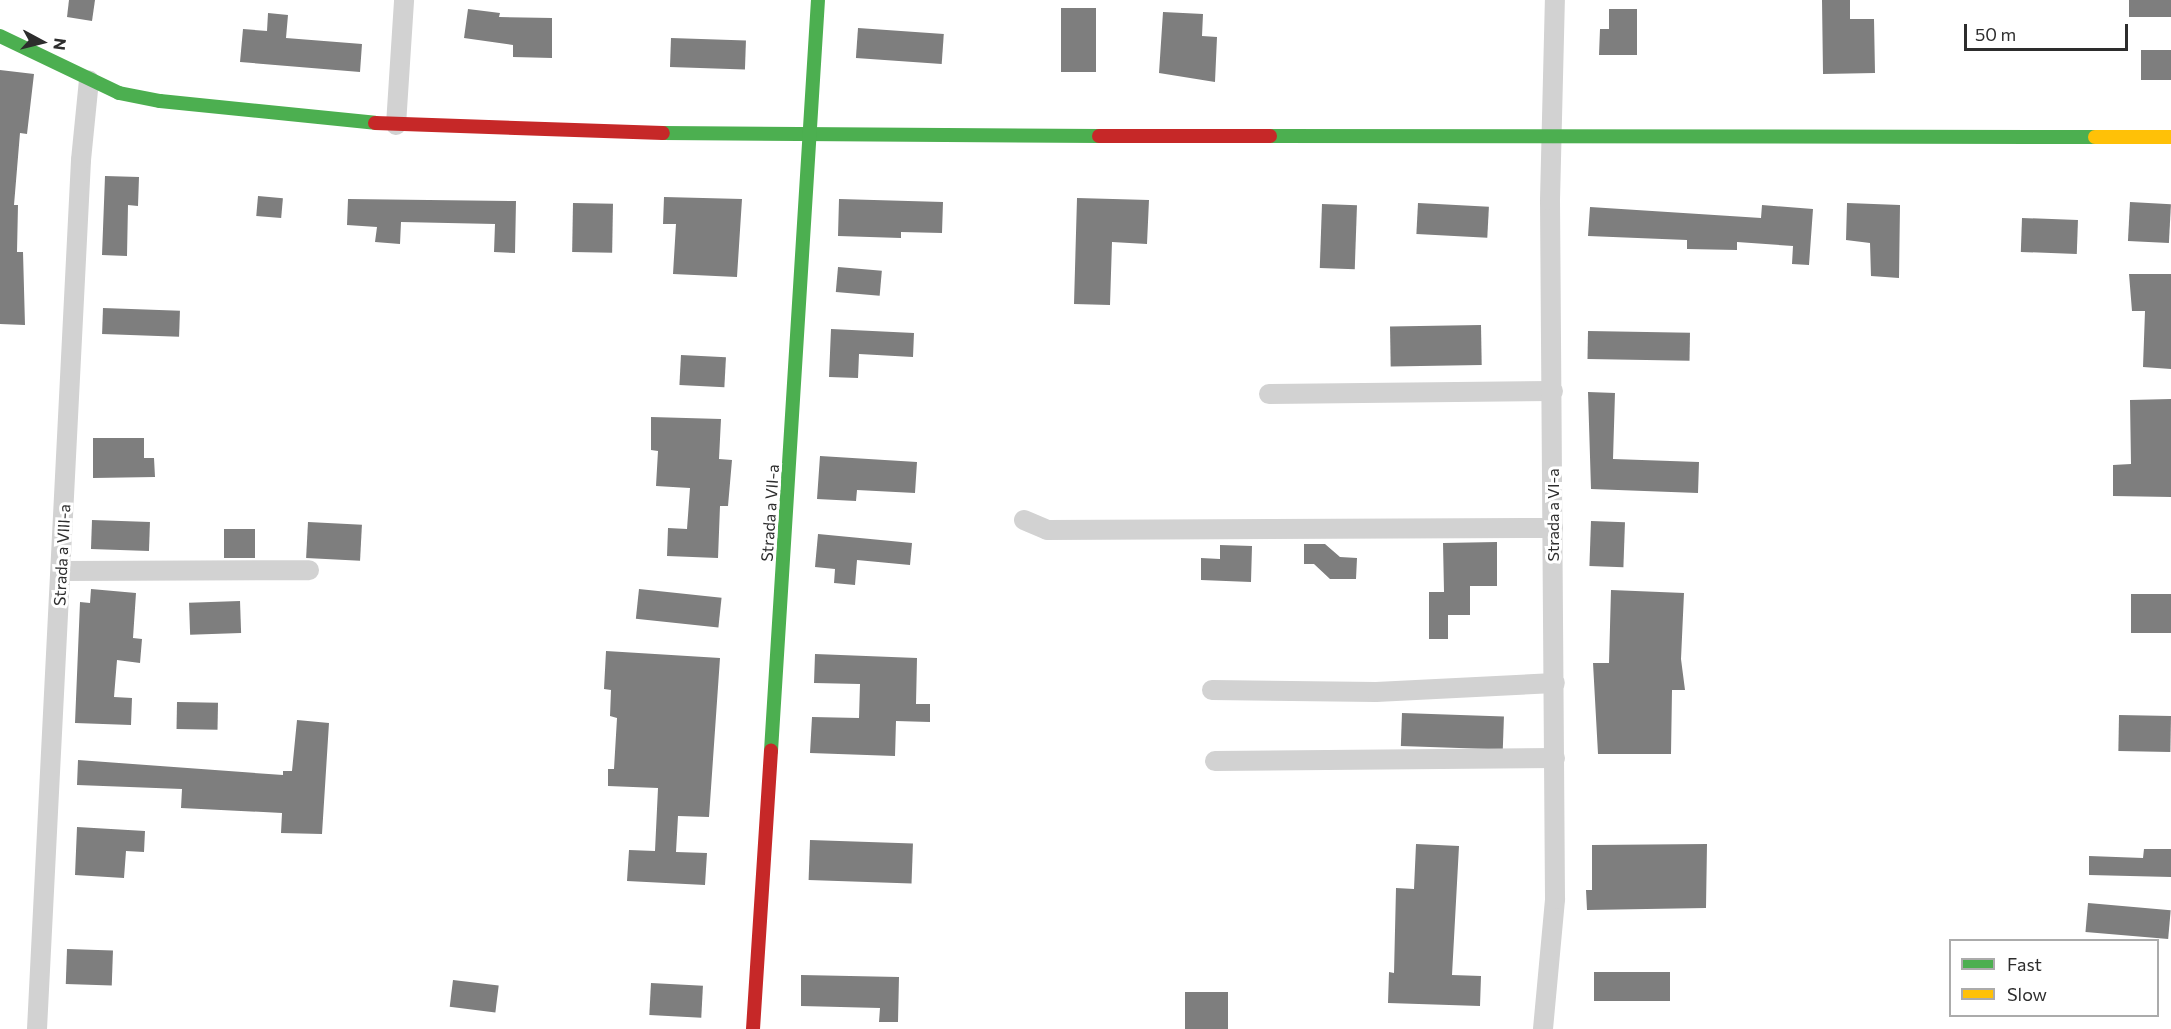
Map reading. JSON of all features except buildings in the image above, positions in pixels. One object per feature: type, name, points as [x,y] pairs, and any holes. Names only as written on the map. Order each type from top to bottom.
[{"type":"street","points":[[396,125],[404,0]]},
{"type":"street","name":"Strada a VII-a","points":[[753,1029],[812,136],[818,0]]},
{"type":"street","name":"Strada a VI-a","points":[[1543,1029],[1555,899],[1551,138],[1555,0]]},
{"type":"street","points":[[0,36],[119,93],[160,101],[396,125],[812,136],[2171,137]]},
{"type":"street","name":"Strada a VIII-a","points":[[37,1029],[81,160],[89,80]]},
{"type":"street","points":[[1269,394],[1552,391]]},
{"type":"street","points":[[1024,520],[1047,530],[1553,528]]},
{"type":"street","points":[[61,571],[309,570]]},
{"type":"street","points":[[1212,690],[1376,692],[1555,683]]},
{"type":"street","points":[[1215,761],[1555,758]]},
{"type":"traffic: fast","points":[[771,751],[818,0]]},
{"type":"traffic: fast","points":[[0,36],[119,93],[160,101],[375,123]]},
{"type":"traffic: fast","points":[[663,133],[1099,136]]},
{"type":"traffic: fast","points":[[1270,136],[2095,137]]},
{"type":"traffic: slow","points":[[2095,137],[2171,137]]},
{"type":"traffic: jam","points":[[375,123],[663,133]]},
{"type":"traffic: jam","points":[[1099,136],[1270,136]]},
{"type":"traffic: jam","points":[[753,1029],[771,751]]}]
